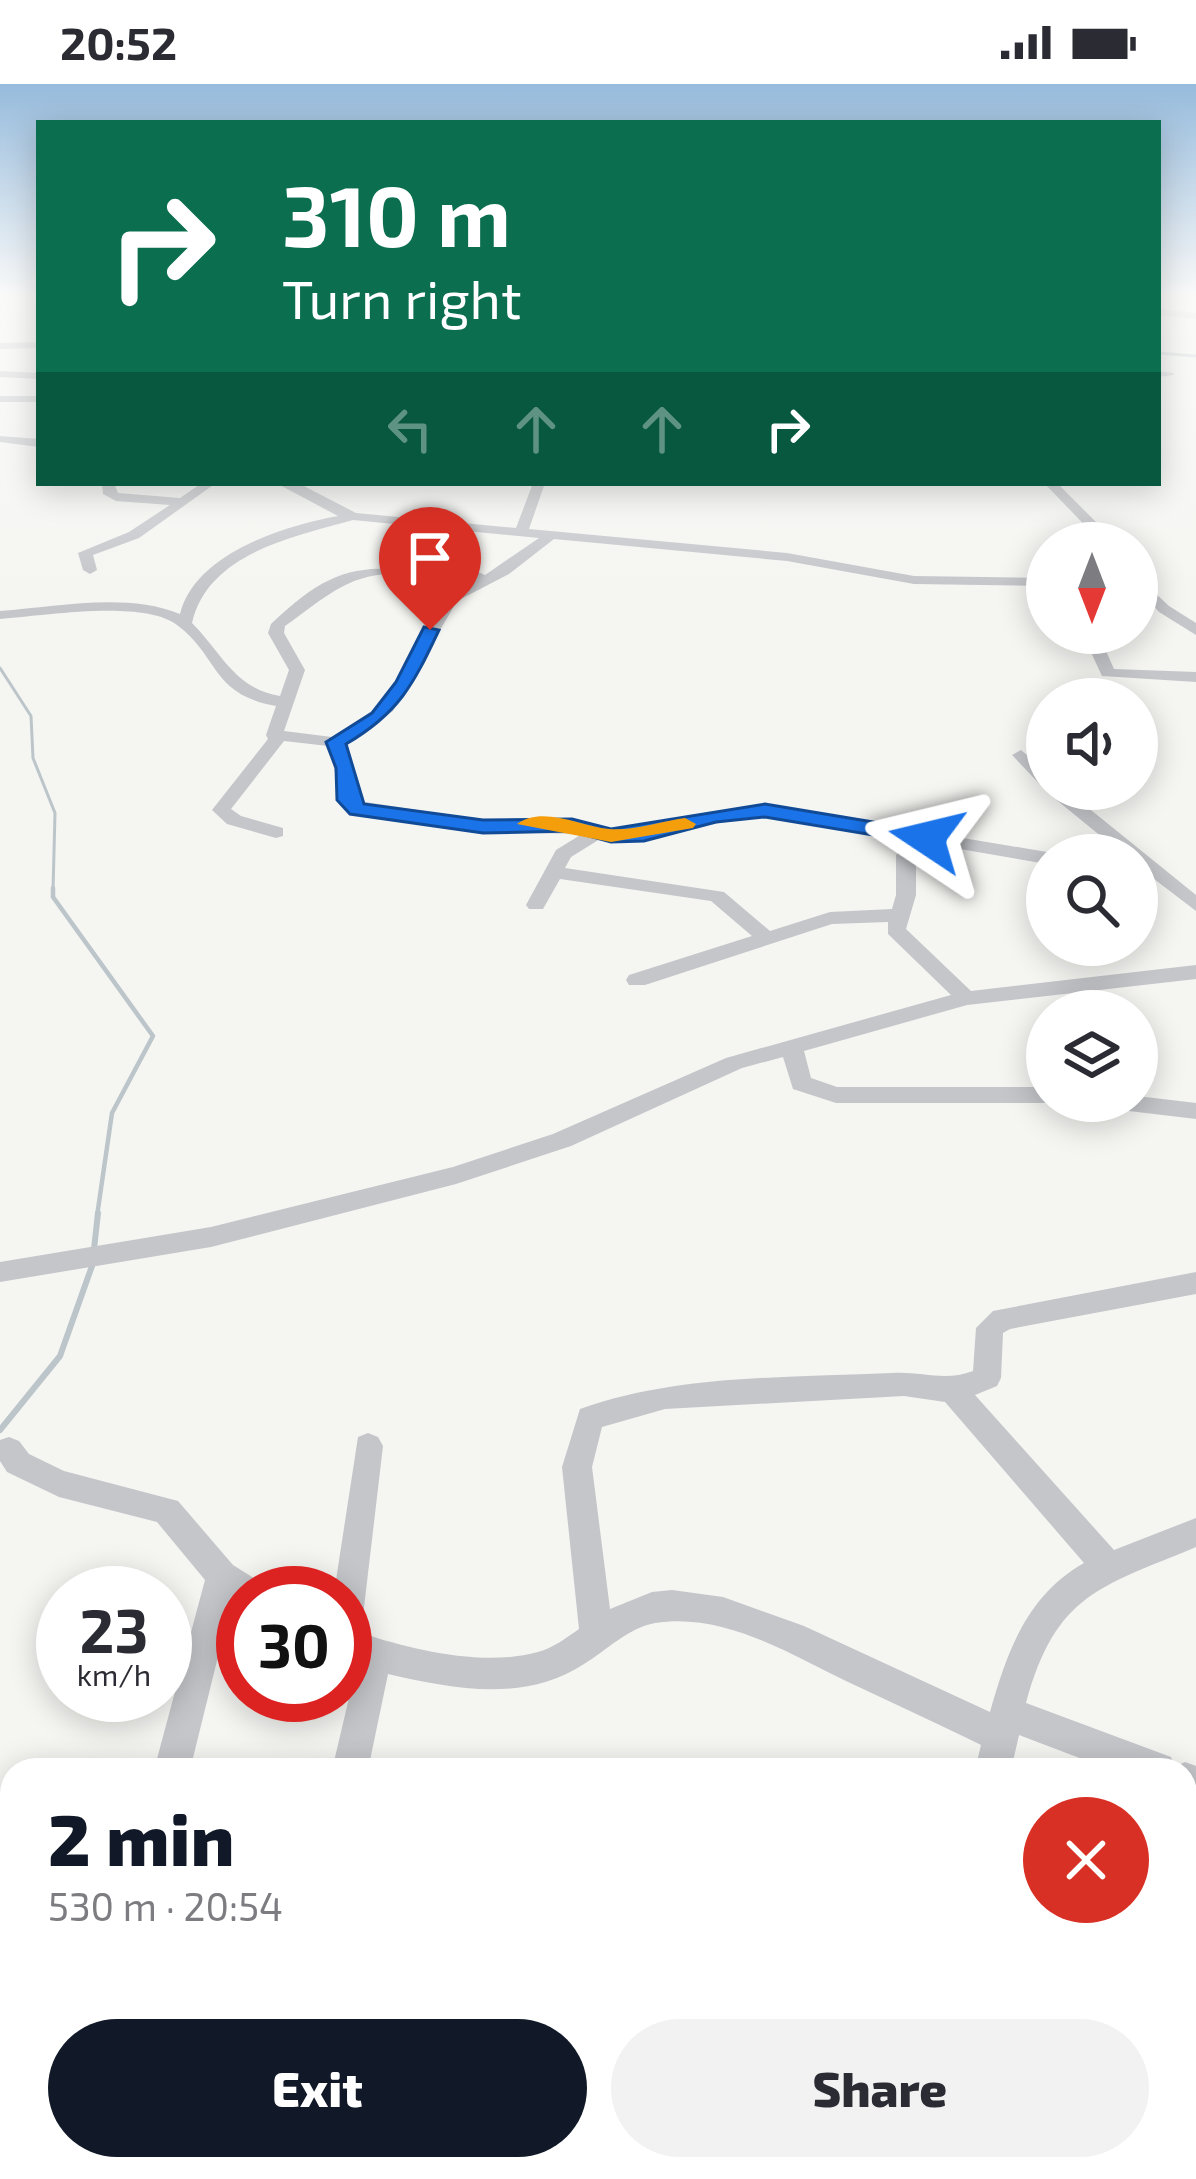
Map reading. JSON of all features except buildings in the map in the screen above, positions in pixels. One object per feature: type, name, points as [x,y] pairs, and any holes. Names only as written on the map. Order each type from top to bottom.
[{"type":"street","points":[[0,399],[36,399]]},
{"type":"street","points":[[0,439],[36,443]]},
{"type":"street","points":[[108,486],[109,494],[116,497],[186,502]]},
{"type":"street","points":[[90,570],[83,556],[88,552],[123,540],[206,486]]},
{"type":"street","points":[[296,486],[309,489],[331,512],[356,517],[548,538],[787,556],[914,580],[1026,582]]},
{"type":"street","points":[[521,533],[537,486]]},
{"type":"street","points":[[1053,486],[1089,522]]},
{"type":"street","points":[[185,623],[188,597],[212,574],[283,536],[356,517]]},
{"type":"street","points":[[277,739],[335,742],[379,717],[451,598],[504,571],[548,538]]},
{"type":"street","points":[[277,832],[234,820],[221,810],[277,739],[297,670],[276,628],[339,582],[365,571],[446,580],[504,571]]},
{"type":"street","points":[[1158,606],[1196,630]]},
{"type":"street","points":[[2,616],[126,608],[185,623],[208,644],[230,684],[251,697],[284,702]]},
{"type":"street","points":[[1174,617],[1196,617]]},
{"type":"street","points":[[1099,654],[1108,673],[1196,677]]},
{"type":"street","points":[[335,742],[346,768],[348,800],[358,809],[483,826],[572,825],[594,834],[644,835],[716,816],[765,810],[1026,854]]},
{"type":"street","points":[[1021,755],[1026,760]]},
{"type":"street","points":[[1080,810],[1111,834]]},
{"type":"street","points":[[536,905],[570,845],[594,834]]},
{"type":"street","points":[[927,838],[906,855],[906,895],[895,930],[966,998]]},
{"type":"street","points":[[553,872],[717,896],[767,939]]},
{"type":"street","points":[[1158,873],[1196,905]]},
{"type":"street","points":[[1158,879],[1166,880]]},
{"type":"street","points":[[637,980],[830,918],[898,915]]},
{"type":"street","points":[[0,1272],[211,1237],[455,1174],[562,1140],[734,1063],[966,998],[1196,972]]},
{"type":"street","points":[[792,1050],[801,1083],[836,1095],[1026,1095]]},
{"type":"street","points":[[1158,1106],[1196,1111]]},
{"type":"street","points":[[596,1632],[577,1467],[590,1418],[665,1397],[904,1384],[953,1391],[987,1378],[990,1328],[1003,1319],[1196,1283]]},
{"type":"street","points":[[953,1391],[1109,1568]]},
{"type":"street","points":[[353,1566],[368,1446]]},
{"type":"street","points":[[9,1450],[18,1463],[59,1483],[167,1511],[218,1566]]},
{"type":"street","points":[[996,1758],[1038,1629],[1063,1594],[1109,1568],[1196,1532]]},
{"type":"street","points":[[372,1653],[446,1668],[541,1669],[630,1612],[668,1606],[749,1619],[1005,1725],[1117,1758]]},
{"type":"street","points":[[176,1758],[216,1641]]},
{"type":"street","points":[[351,1758],[354,1722]]},
{"type":"waterway","points":[[0,668],[31,716],[33,758],[55,813],[53,891]]},
{"type":"waterway","points":[[53,891],[153,1036],[112,1113],[97,1216]]},
{"type":"waterway","points":[[94,1249],[98,1213]]},
{"type":"waterway","points":[[0,1430],[60,1356],[92,1266]]},
{"type":"slow traffic","points":[[528,824],[572,825],[611,836],[644,835],[685,824]]},
{"type":"route","points":[[430,630],[404,683],[379,717],[335,742],[346,768],[348,800],[358,809],[483,826],[572,825],[611,836],[644,835],[716,816],[765,810],[927,838]]}]
